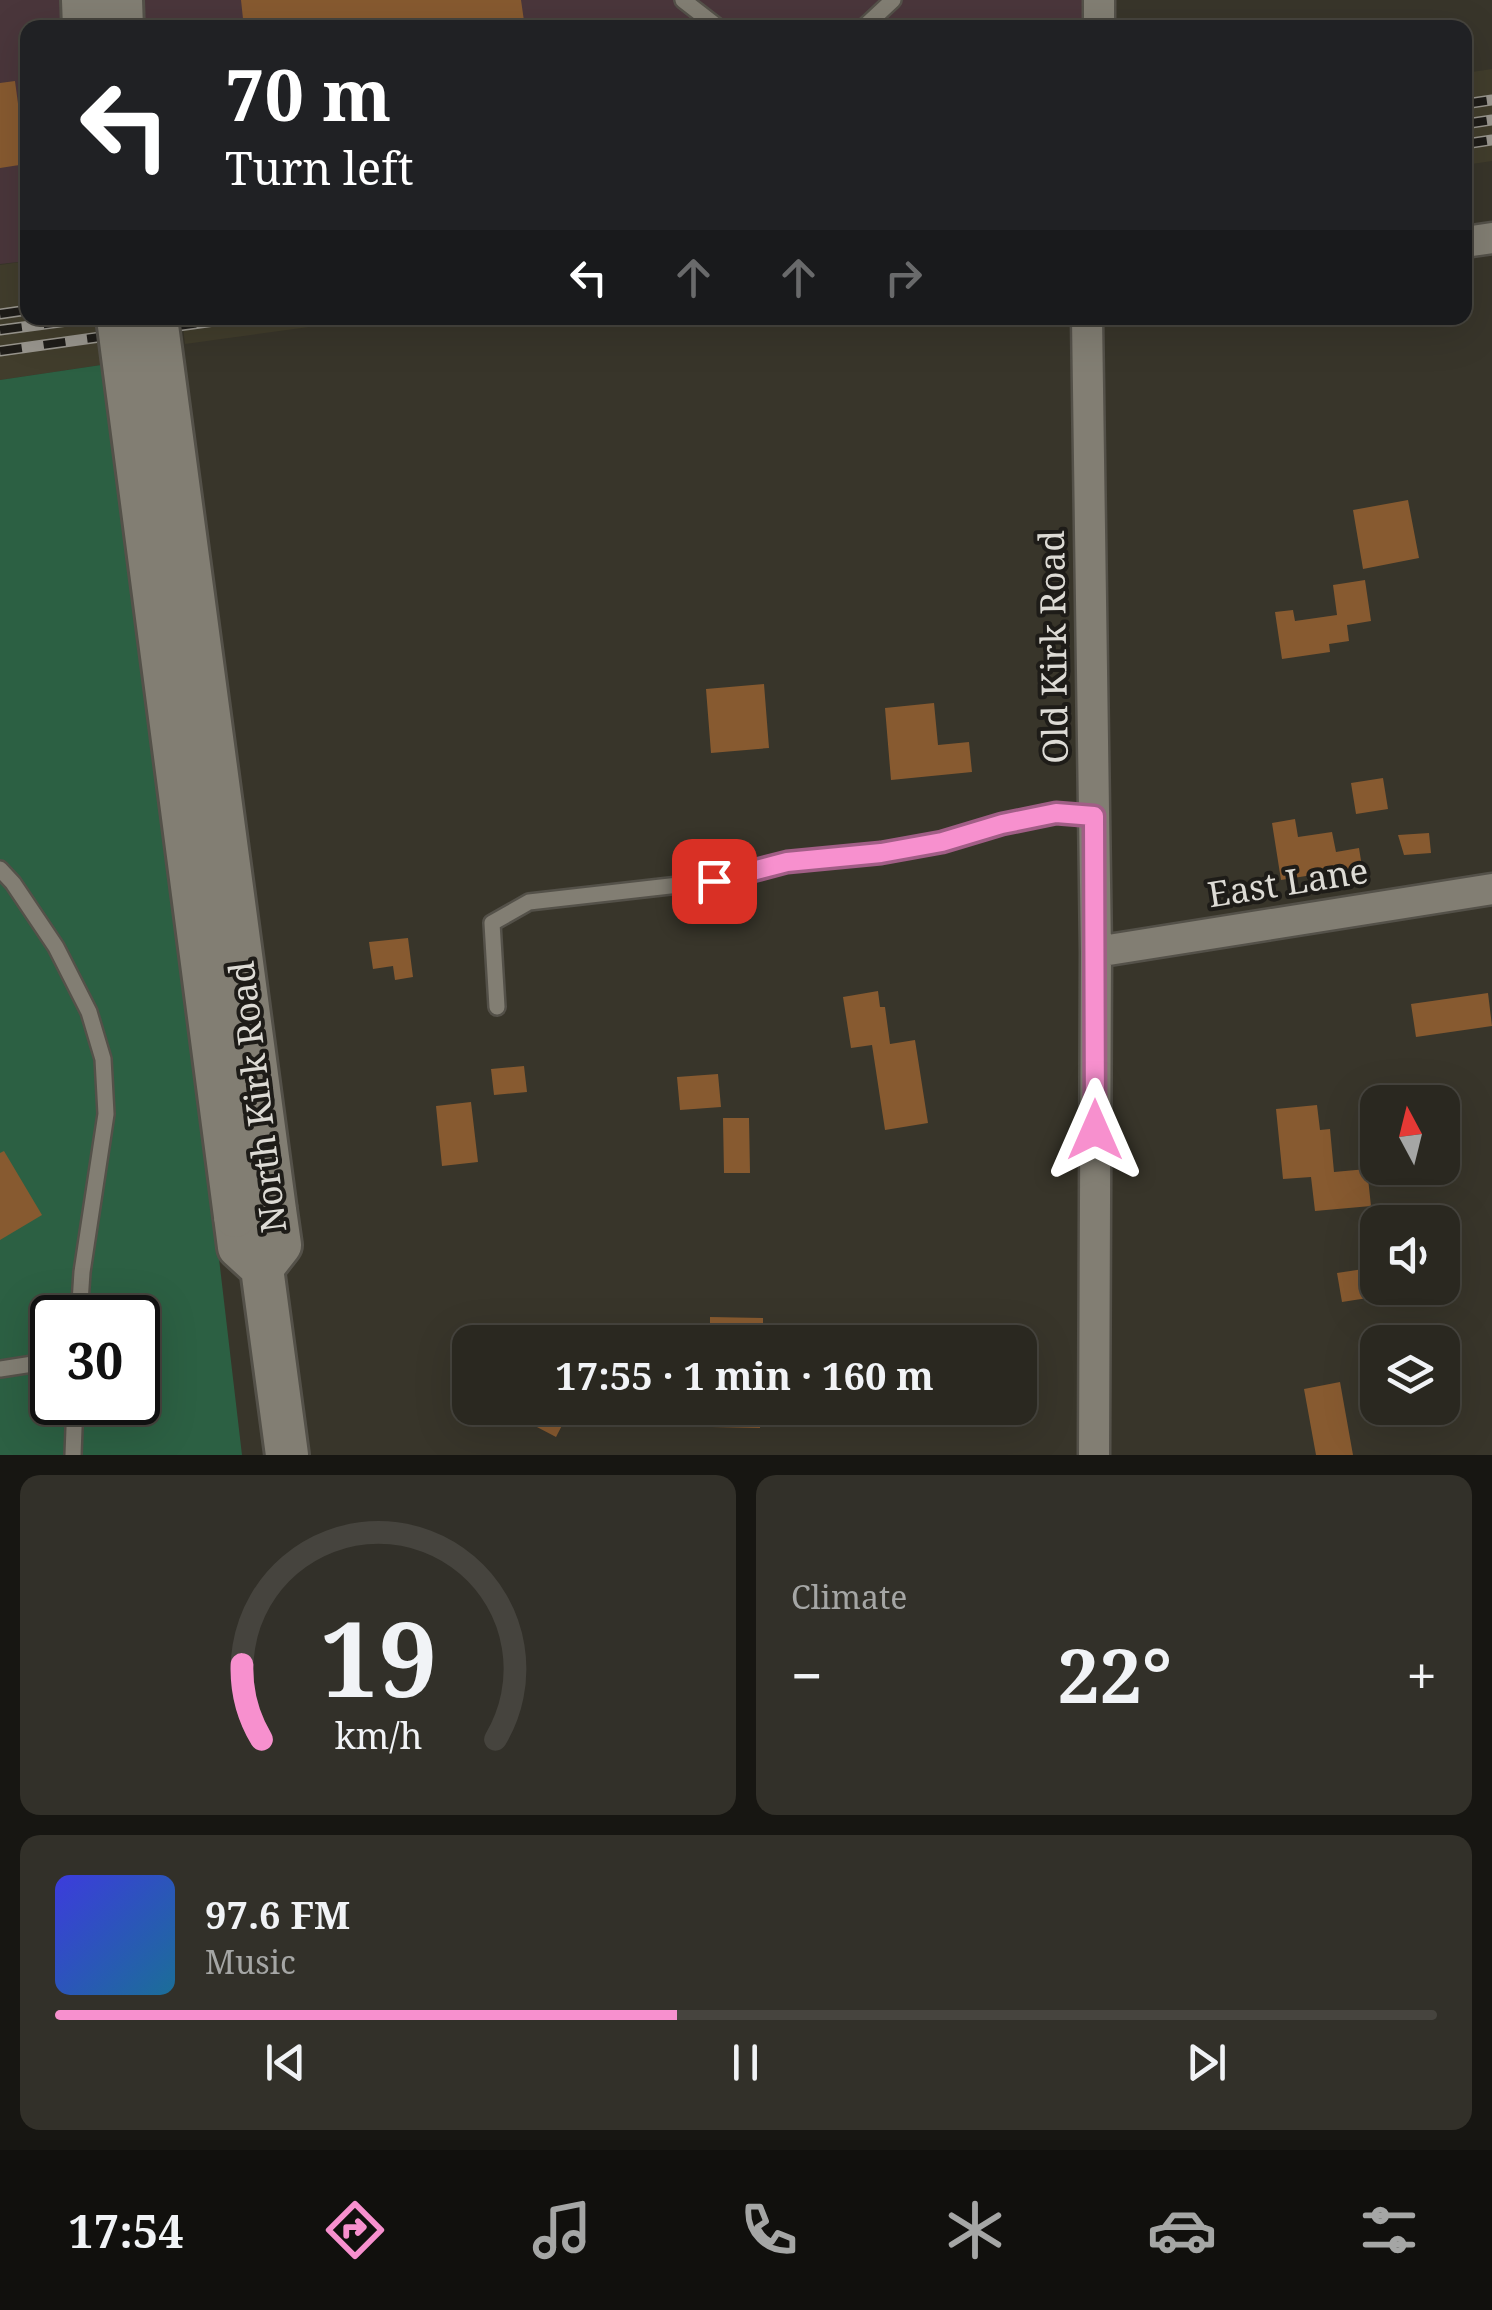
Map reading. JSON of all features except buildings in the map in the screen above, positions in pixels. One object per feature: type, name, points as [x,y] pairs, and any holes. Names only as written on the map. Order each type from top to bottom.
[{"type":"street","name":"North Kirk Road","points":[[119,325],[255,1213],[280,1245],[262,1268],[287,1455]]},
{"type":"street","name":"North Kirk Road","points":[[157,325],[255,1213]]},
{"type":"street","name":"Old Kirk Road","points":[[1087,325],[1096,952],[1094,1455]]},
{"type":"street","name":"East Lane","points":[[1096,952],[1492,889]]},
{"type":"lane","points":[[682,0],[708,20]]},
{"type":"lane","points":[[872,20],[893,0]]},
{"type":"lane","points":[[496,1007],[492,924],[529,902],[714,881],[787,862],[881,853],[1056,813],[1094,816]]},
{"type":"lane","points":[[0,869],[14,883],[56,947],[89,1012],[104,1059],[106,1114],[80,1295]]},
{"type":"lane","points":[[0,1368],[30,1364]]},
{"type":"lane","points":[[73,1455],[74,1425]]},
{"type":"shaded area","points":[[0,0],[60,0],[61,20],[20,20],[20,262],[0,264]]},
{"type":"shaded area","points":[[144,0],[1083,0],[1083,20],[145,20]]},
{"type":"shaded area","points":[[1492,69],[1492,161],[1472,164],[1472,72]]},
{"type":"shaded area","points":[[20,262],[20,325],[95,325],[101,365],[0,380],[0,265]]},
{"type":"shaded area","points":[[183,325],[323,325],[185,344]]},
{"type":"green space","points":[[101,365],[242,1455],[0,1455],[0,380]]},
{"type":"railway","points":[[1472,103],[1492,100]]},
{"type":"railway","points":[[1472,123],[1492,120]]},
{"type":"railway","points":[[1472,143],[1492,140]]},
{"type":"railway","points":[[0,314],[20,311]]},
{"type":"railway","points":[[0,330],[38,325]]},
{"type":"railway","points":[[0,351],[186,325]]},
{"type":"route","points":[[714,881],[787,862],[881,853],[942,842],[1056,813],[1094,816],[1095,1130]]}]
